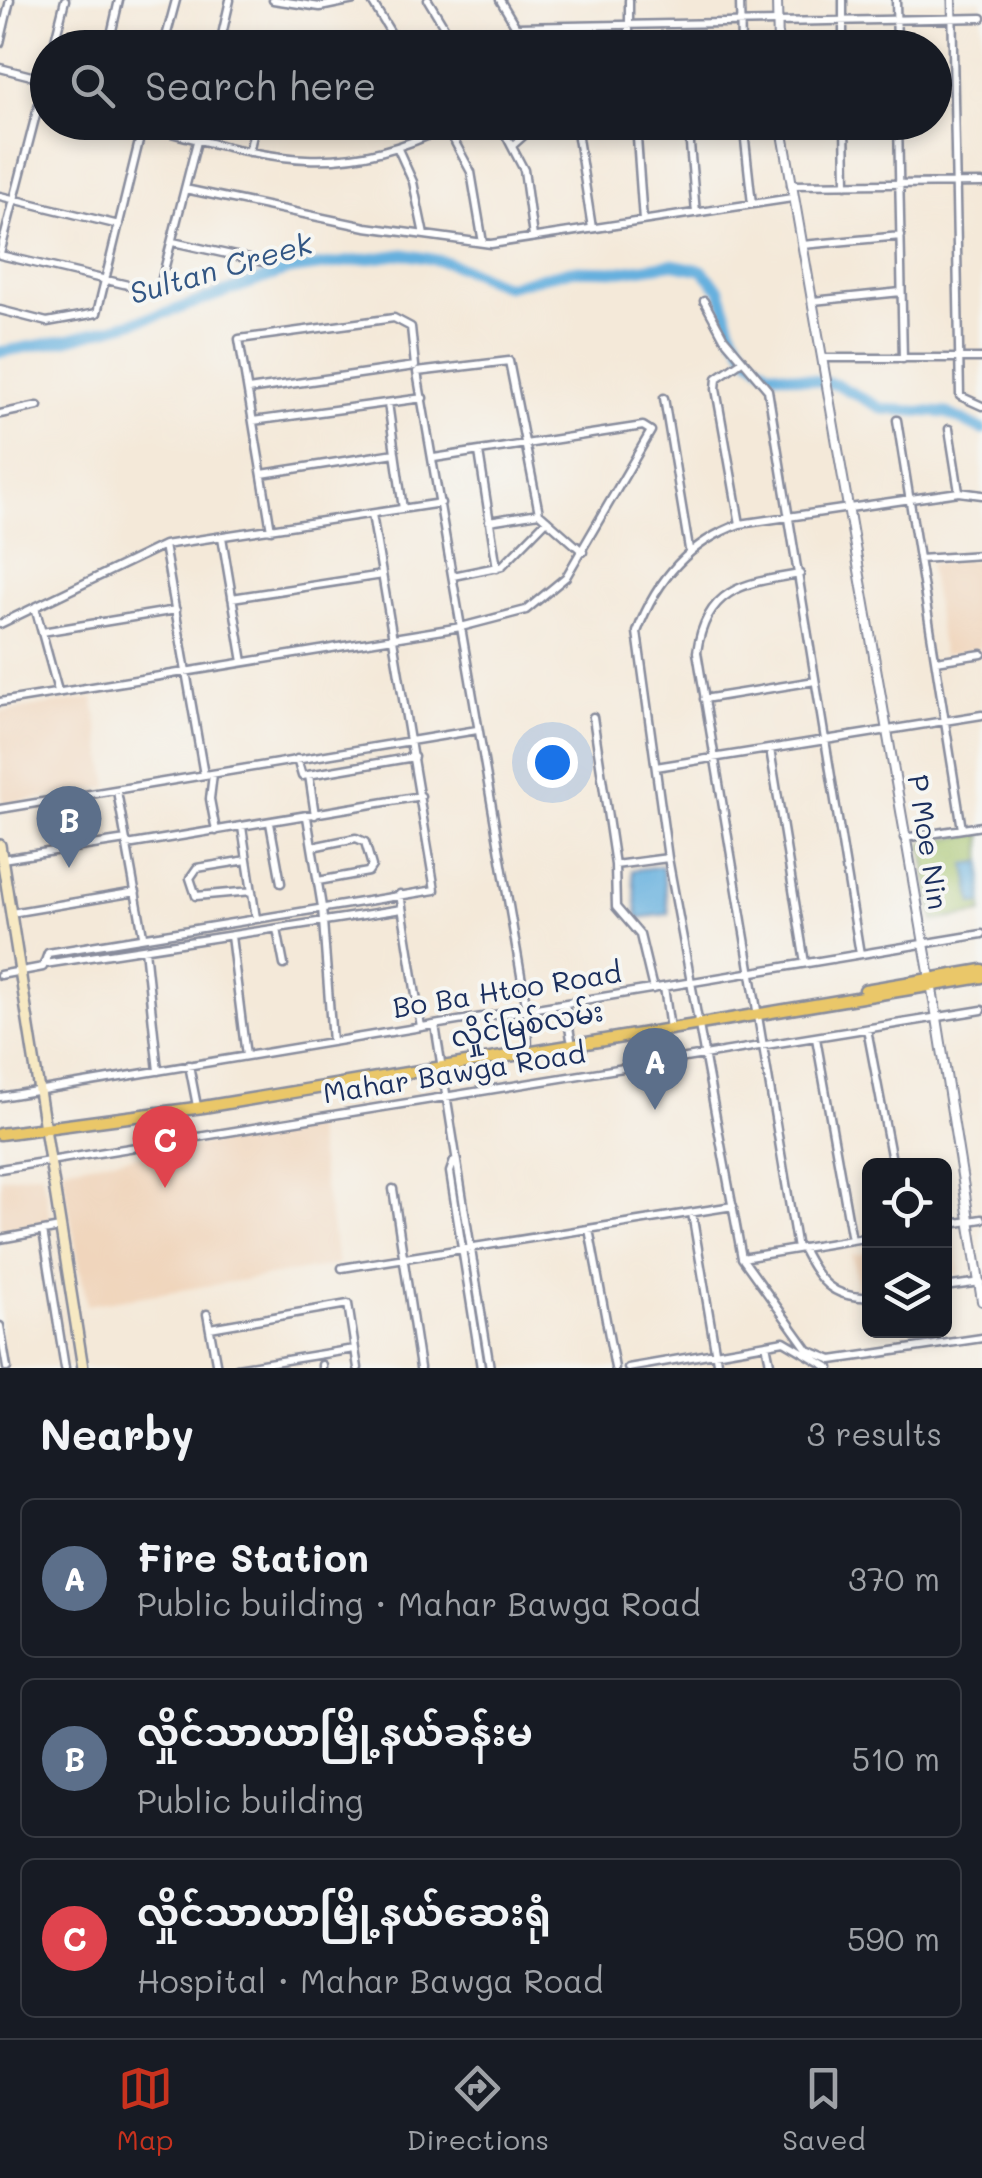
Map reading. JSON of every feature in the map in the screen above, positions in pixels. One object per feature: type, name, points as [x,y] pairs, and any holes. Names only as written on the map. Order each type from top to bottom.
[{"type":"main road","points":[[0,844],[83,1368]]},
{"type":"main road","name":"လှိုင်မြစ်လမ်း","points":[[931,982],[982,970]]},
{"type":"main road","name":"လှိုင်မြစ်လမ်း","points":[[528,1049],[571,1038],[982,977]]},
{"type":"main road","name":"လှိုင်မြစ်လမ်း","points":[[0,1137],[670,1026]]},
{"type":"street","points":[[0,42],[10,0]]},
{"type":"street","points":[[58,30],[65,0]]},
{"type":"street","points":[[112,30],[119,0]]},
{"type":"street","points":[[168,30],[176,0]]},
{"type":"street","points":[[223,30],[230,0]]},
{"type":"street","points":[[273,0],[320,7],[354,0]]},
{"type":"street","points":[[371,0],[389,30]]},
{"type":"street","points":[[428,0],[447,30]]},
{"type":"street","points":[[500,0],[516,27]]},
{"type":"street","points":[[629,0],[629,30]]},
{"type":"street","points":[[740,0],[740,30]]},
{"type":"street","points":[[777,0],[777,30]]},
{"type":"street","points":[[842,0],[843,30]]},
{"type":"street","points":[[896,0],[896,30]]},
{"type":"street","points":[[952,0],[960,396],[982,406]]},
{"type":"street","points":[[511,30],[777,20],[982,18]]},
{"type":"street","points":[[0,68],[30,76]]},
{"type":"street","points":[[30,140],[0,254],[145,289],[160,286],[198,140]]},
{"type":"street","points":[[0,310],[47,322],[90,317],[101,306],[140,140]]},
{"type":"street","points":[[202,140],[283,159],[342,161],[398,149],[416,140]]},
{"type":"street","points":[[249,152],[252,140]]},
{"type":"street","points":[[453,140],[471,172],[483,243]]},
{"type":"street","points":[[509,140],[524,170],[533,237]]},
{"type":"street","points":[[512,146],[519,140]]},
{"type":"street","points":[[578,140],[592,228]]},
{"type":"street","points":[[637,140],[643,221]]},
{"type":"street","points":[[690,140],[696,213]]},
{"type":"street","points":[[745,140],[752,204]]},
{"type":"street","points":[[784,140],[825,358],[982,358]]},
{"type":"street","points":[[845,140],[846,185]]},
{"type":"street","points":[[899,140],[902,359]]},
{"type":"street","points":[[398,149],[413,182],[424,235]]},
{"type":"street","points":[[790,185],[982,183]]},
{"type":"street","points":[[185,189],[483,243],[792,198]]},
{"type":"street","points":[[0,196],[119,224]]},
{"type":"street","points":[[802,245],[901,236]]},
{"type":"street","points":[[173,242],[262,262]]},
{"type":"street","points":[[813,301],[901,292]]},
{"type":"street","points":[[704,301],[742,361],[768,390],[860,954]]},
{"type":"street","points":[[270,530],[239,339],[394,318],[410,327],[528,1010],[528,1049]]},
{"type":"street","name":"P Moe Nin","points":[[825,358],[903,838],[938,1018],[982,1302]]},
{"type":"street","points":[[248,390],[509,361],[522,444],[539,513],[584,552]]},
{"type":"street","points":[[740,524],[716,411],[716,389],[717,378],[742,361]]},
{"type":"street","points":[[253,422],[423,398]]},
{"type":"street","points":[[664,398],[689,550]]},
{"type":"street","points":[[388,403],[402,509]]},
{"type":"street","points":[[0,414],[38,406]]},
{"type":"street","points":[[897,420],[962,829]]},
{"type":"street","points":[[0,702],[461,627],[526,610],[566,577],[584,552],[650,436],[649,427],[434,458]]},
{"type":"street","points":[[950,429],[959,492]]},
{"type":"street","points":[[479,452],[497,568]]},
{"type":"street","points":[[262,474],[395,453]]},
{"type":"street","points":[[982,495],[959,492],[740,524],[707,536],[689,550],[648,604],[638,632],[668,858],[742,1258],[808,1350],[832,1360],[982,1338]]},
{"type":"street","points":[[0,624],[164,545],[442,504]]},
{"type":"street","points":[[489,520],[539,513]]},
{"type":"street","points":[[45,964],[48,953],[435,890],[372,514]]},
{"type":"street","points":[[453,576],[497,568],[547,520]]},
{"type":"street","points":[[222,537],[243,662]]},
{"type":"street","points":[[164,545],[209,775],[216,831]]},
{"type":"street","points":[[920,559],[982,555]]},
{"type":"street","points":[[800,574],[735,586],[714,607],[700,632],[697,652],[800,1249],[822,1282],[839,1296],[862,1297]]},
{"type":"street","points":[[232,598],[382,575]]},
{"type":"street","points":[[35,607],[58,691]]},
{"type":"street","points":[[42,632],[176,610]]},
{"type":"street","points":[[936,661],[982,654]]},
{"type":"street","points":[[704,699],[815,681]]},
{"type":"street","points":[[656,767],[982,714]]},
{"type":"street","points":[[593,717],[615,865],[616,908],[640,935],[654,989]]},
{"type":"street","points":[[0,809],[477,730]]},
{"type":"street","points":[[770,749],[805,964]]},
{"type":"street","points":[[297,759],[300,775],[309,776],[414,756]]},
{"type":"street","points":[[309,776],[312,847],[322,907],[332,1042]]},
{"type":"street","points":[[118,790],[143,935]]},
{"type":"street","points":[[2,859],[270,823],[421,796]]},
{"type":"street","points":[[270,823],[281,883]]},
{"type":"street","points":[[903,838],[982,826]]},
{"type":"street","points":[[242,827],[256,918]]},
{"type":"street","points":[[312,847],[356,838],[366,842],[372,866],[368,872],[318,881]]},
{"type":"street","points":[[615,865],[668,858]]},
{"type":"street","points":[[247,860],[196,868],[190,878],[196,896],[252,891]]},
{"type":"street","points":[[11,913],[136,892]]},
{"type":"street","points":[[400,894],[422,1027]]},
{"type":"street","points":[[0,975],[45,964],[402,908]]},
{"type":"street","points":[[277,929],[284,964]]},
{"type":"street","name":"Bo Ba Htoo Road","points":[[0,1097],[982,934]]},
{"type":"street","points":[[232,936],[246,1056]]},
{"type":"street","points":[[145,949],[158,1071]]},
{"type":"street","points":[[664,987],[670,1026]]},
{"type":"street","points":[[565,1004],[571,1038]]},
{"type":"street","name":"Mahar Bawga Road","points":[[0,1168],[982,1010]]},
{"type":"street","points":[[435,1025],[454,1160],[450,1172],[490,1368]]},
{"type":"street","points":[[867,1029],[891,1158]]},
{"type":"street","points":[[640,1034],[646,1064]]},
{"type":"street","points":[[816,1038],[852,1240]]},
{"type":"street","points":[[189,1065],[198,1105]]},
{"type":"street","points":[[392,1189],[420,1368]]},
{"type":"street","points":[[342,1268],[733,1206]]},
{"type":"street","points":[[692,1212],[718,1368]]},
{"type":"street","points":[[952,1224],[982,1219]]},
{"type":"street","points":[[0,1238],[60,1228]]},
{"type":"street","points":[[589,1230],[615,1368]]},
{"type":"street","points":[[43,1231],[64,1368]]},
{"type":"street","points":[[742,1258],[862,1239]]},
{"type":"street","points":[[466,1250],[480,1368]]},
{"type":"street","points":[[952,1287],[980,1282]]},
{"type":"street","points":[[210,1328],[348,1304],[358,1368]]},
{"type":"street","points":[[207,1314],[217,1368]]},
{"type":"street","points":[[0,1326],[7,1368]]},
{"type":"street","points":[[628,1368],[784,1341],[830,1368]]},
{"type":"street","points":[[766,1344],[772,1368]]},
{"type":"street","points":[[237,1368],[354,1349]]},
{"type":"shaded area","points":[[963,559],[982,562],[982,648],[943,655],[929,564]]},
{"type":"shaded area","points":[[93,698],[109,787],[2,804],[0,712]]},
{"type":"shaded area","points":[[314,1127],[338,1265],[87,1305],[61,1168]]},
{"type":"shaded area","points":[[42,1172],[52,1230],[0,1239],[0,1178]]},
{"type":"shaded area","points":[[955,1239],[960,1274],[952,1275],[952,1248]]},
{"type":"shaded area","points":[[862,1253],[862,1289],[857,1289],[852,1255]]},
{"type":"green space","points":[[982,833],[982,913],[934,921],[922,843]]},
{"type":"water","points":[[982,862],[982,903],[973,904],[966,864]]},
{"type":"water","points":[[662,866],[669,914],[638,918],[632,870]]},
{"type":"waterway","name":"Sultan Creek","points":[[0,352],[67,340],[169,312],[288,270],[404,254],[447,262],[506,286],[571,270],[622,271],[671,264],[702,270],[720,290],[733,333],[748,356],[768,371],[838,385],[883,409],[947,413],[982,430]]},
{"type":"place","name":"လှိုင်သာယာမြို့နယ်ခန်းမ","points":[[69,868]]},
{"type":"place","name":"Fire Station","points":[[655,1110]]},
{"type":"place","name":"လှိုင်သာယာမြို့နယ်ဆေးရုံ","points":[[165,1188]]}]
